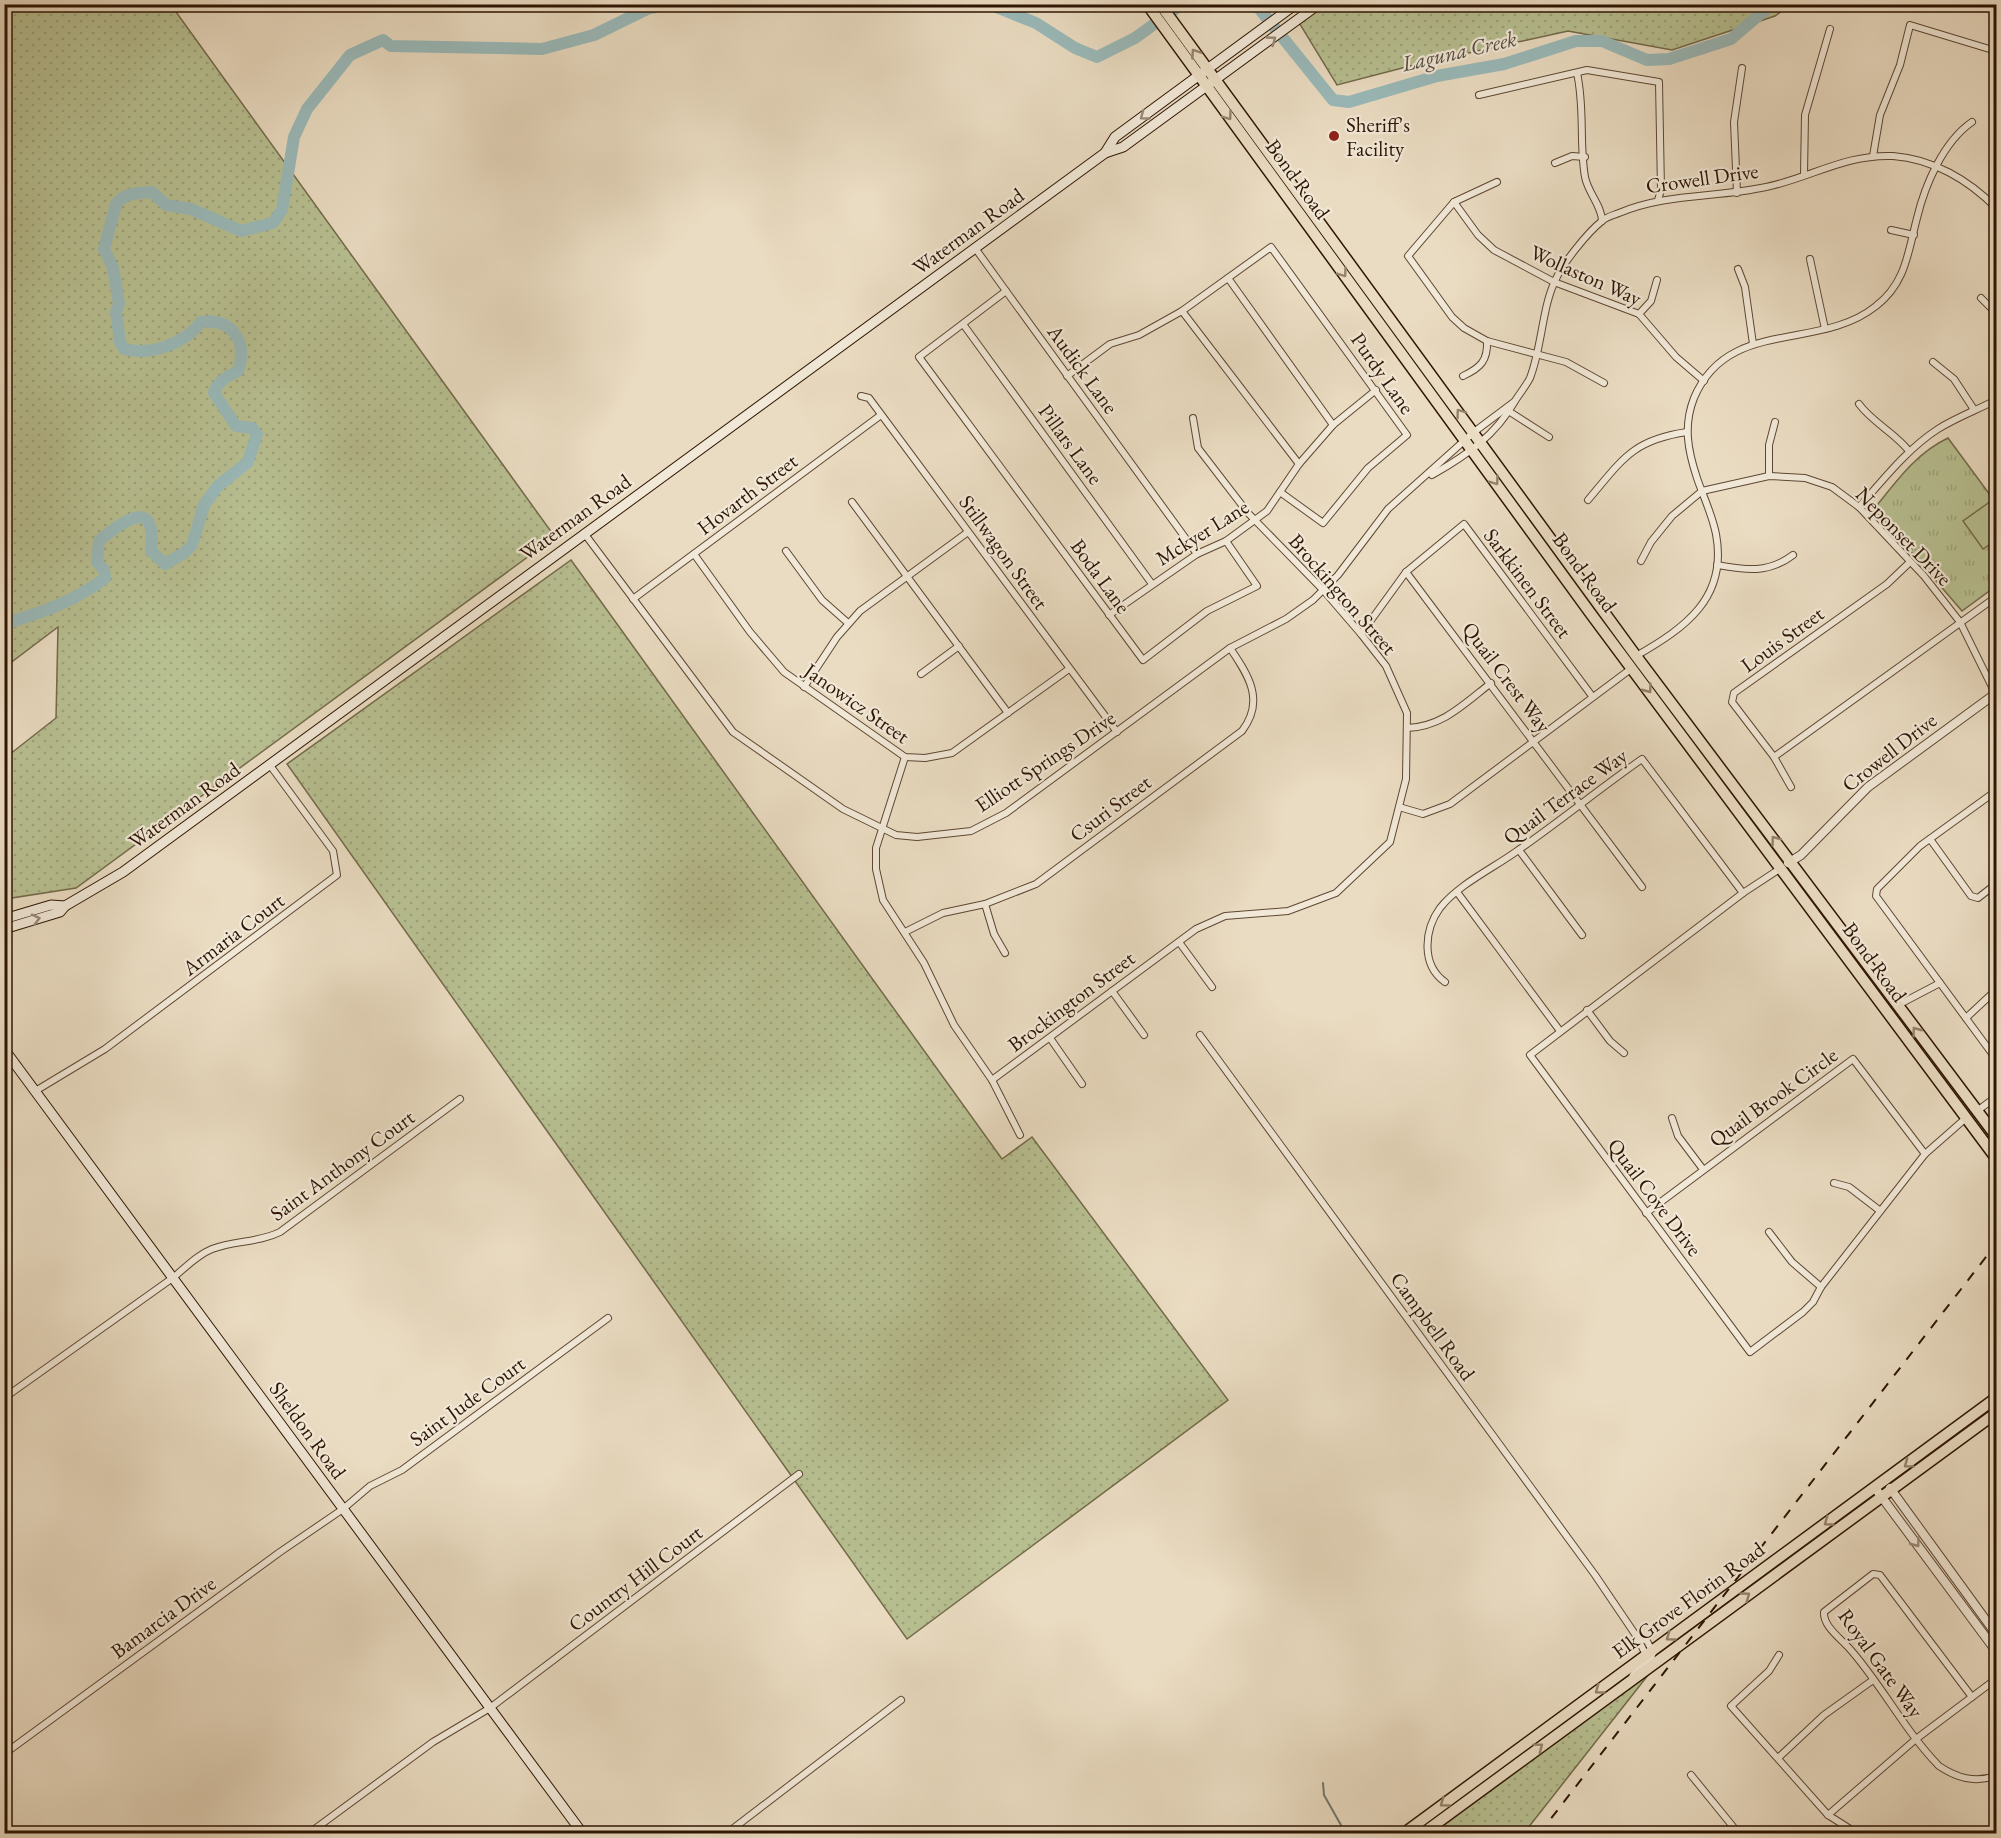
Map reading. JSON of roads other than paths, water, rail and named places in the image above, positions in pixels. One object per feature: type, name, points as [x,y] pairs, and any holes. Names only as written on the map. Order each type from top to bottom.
[{"type":"main road","name":"Waterman Road","points":[[1105,153],[1115,137],[1296,4]]},
{"type":"main road","name":"Waterman Road","points":[[4,929],[52,915],[123,872],[1105,153],[1123,147],[1319,4]]},
{"type":"main road","name":"Bond Road","points":[[1154,6],[1179,29],[1203,74]]},
{"type":"main road","name":"Bond Road","points":[[1154,6],[1168,35],[1203,74],[1470,436],[1591,614],[1996,1136]]},
{"type":"main road","name":"Bond Road","points":[[1477,447],[1636,656],[1786,864],[1849,959],[1996,1158]]},
{"type":"main road","points":[[1591,614],[1602,618],[1630,653],[1636,656]]},
{"type":"main road","name":"Waterman Road","points":[[4,919],[51,905],[65,906]]},
{"type":"main road","points":[[1849,959],[1859,966],[1889,1005],[1897,1006]]},
{"type":"main road","name":"Sheldon Road","points":[[4,1049],[37,1090],[583,1833]]},
{"type":"main road","points":[[1922,1059],[1932,1064],[1968,1110],[1977,1111]]},
{"type":"main road","points":[[1966,1118],[1978,1124],[1996,1147]]},
{"type":"main road","points":[[1992,1416],[1988,1411],[1996,1400]]},
{"type":"main road","name":"Elk Grove Florin Road","points":[[1888,1485],[1966,1420],[1996,1400]]},
{"type":"main road","name":"Elk Grove Florin Road","points":[[1402,1833],[1649,1653],[1888,1485],[1941,1453],[1992,1416]]},
{"type":"main road","points":[[1941,1453],[1952,1438],[1965,1427],[1966,1420]]},
{"type":"main road","name":"Elk Grove Florin Road","points":[[1422,1833],[1631,1681],[1878,1492]]},
{"type":"main road","points":[[1631,1681],[1649,1659],[1649,1653]]},
{"type":"street","points":[[1873,156],[1880,115],[1900,66],[1911,25],[1996,51]]},
{"type":"street","points":[[1804,174],[1805,115],[1830,29]]},
{"type":"street","points":[[1737,193],[1734,122],[1743,68]]},
{"type":"street","points":[[1479,95],[1593,70],[1659,82],[1661,190],[1658,200]]},
{"type":"street","points":[[1577,73],[1583,105],[1587,186],[1602,213],[1602,221]]},
{"type":"street","points":[[1636,656],[1675,634],[1691,620],[1707,596],[1717,565],[1716,536],[1691,457],[1687,432],[1693,401],[1704,381],[1728,356],[1753,344],[1847,324],[1866,314],[1888,295],[1907,264],[1918,212],[1937,166],[1954,137],[1972,122]]},
{"type":"street","points":[[1554,163],[1572,156],[1585,157]]},
{"type":"street","name":"Crowell Drive","points":[[1422,482],[1477,447],[1510,412],[1529,380],[1538,354],[1554,282],[1571,255],[1602,221],[1658,200],[1737,193],[1768,187],[1804,174],[1873,156],[1902,157],[1937,166],[1966,182],[1996,206]]},
{"type":"street","points":[[1497,182],[1454,202],[1408,256],[1458,323],[1487,341],[1566,362],[1604,383]]},
{"type":"street","name":"Wollaston Way","points":[[1454,202],[1478,235],[1494,250],[1554,282],[1639,314],[1676,357],[1704,381]]},
{"type":"street","points":[[1891,230],[1914,235]]},
{"type":"street","name":"Purdy Lane","points":[[1228,278],[1271,247],[1407,435],[1368,468],[1323,523],[1280,492]]},
{"type":"street","name":"Audick Lane","points":[[975,248],[1197,554]]},
{"type":"street","points":[[1810,259],[1825,330]]},
{"type":"street","points":[[1738,269],[1745,287],[1753,344]]},
{"type":"street","points":[[1067,376],[1110,344],[1139,335],[1182,311],[1228,278],[1333,425]]},
{"type":"street","points":[[1639,314],[1651,301],[1657,280]]},
{"type":"street","points":[[963,324],[1006,291]]},
{"type":"street","points":[[1981,298],[1996,313]]},
{"type":"street","points":[[1182,311],[1299,464]]},
{"type":"street","name":"Boda Lane","points":[[963,324],[919,357],[1143,660],[1207,610],[1257,586],[1226,541]]},
{"type":"street","name":"Pillars Lane","points":[[963,324],[1152,584]]},
{"type":"street","points":[[1463,376],[1474,371],[1485,361],[1487,341]]},
{"type":"street","points":[[1933,362],[1963,390],[1973,408],[1972,411]]},
{"type":"street","name":"Mckyer Lane","points":[[1109,615],[1197,554],[1226,541],[1267,511],[1299,464],[1333,425],[1376,390]]},
{"type":"street","name":"Stillwagon Street","points":[[861,396],[869,398],[1117,732]]},
{"type":"street","points":[[1859,507],[1909,451],[1937,429],[1996,400]]},
{"type":"street","name":"Crowell Drive","points":[[1422,482],[1470,436],[1514,402]]},
{"type":"street","points":[[1859,404],[1872,420],[1897,436],[1909,451]]},
{"type":"street","points":[[1510,412],[1550,437]]},
{"type":"street","name":"Hovarth Street","points":[[633,599],[881,415]]},
{"type":"street","name":"Brockington Street","points":[[992,1080],[1196,929],[1225,916],[1287,911],[1336,893],[1390,842],[1406,779],[1407,713],[1386,666],[1324,591],[1255,519],[1198,448],[1192,418]]},
{"type":"street","points":[[1769,476],[1769,445],[1775,422]]},
{"type":"street","points":[[1588,500],[1636,447],[1655,438],[1687,432]]},
{"type":"street","name":"Neponset Drive","points":[[1702,491],[1769,476],[1805,478],[1832,487],[1859,507],[1924,576],[1960,622],[1996,694]]},
{"type":"street","name":"Elliott Springs Drive","points":[[584,533],[732,732],[843,809],[896,835],[918,837],[971,831],[1006,813],[1230,648],[1286,619],[1324,591],[1389,509],[1422,482]]},
{"type":"street","points":[[1641,561],[1651,542],[1672,516],[1702,491]]},
{"type":"street","points":[[852,502],[1008,713]]},
{"type":"street","name":"Sarkkinen Street","points":[[1361,634],[1406,572],[1464,524],[1592,696]]},
{"type":"street","points":[[804,687],[848,623],[860,611],[968,532]]},
{"type":"street","points":[[786,551],[822,600],[848,623]]},
{"type":"street","name":"Janowicz Street","points":[[694,554],[768,655],[804,687],[905,757],[925,758],[952,753],[1069,669]]},
{"type":"street","points":[[1717,565],[1759,570],[1779,565],[1793,555]]},
{"type":"street","name":"Louis Street","points":[[1791,787],[1774,757],[1732,702],[1734,693],[1887,584],[1909,562]]},
{"type":"street","name":"Quail Crest Way","points":[[1406,572],[1642,886]]},
{"type":"street","points":[[1774,757],[1996,597]]},
{"type":"street","points":[[921,674],[959,646]]},
{"type":"street","name":"Csuri Street","points":[[905,932],[943,913],[985,904],[1036,884],[1242,731],[1251,719],[1255,707],[1253,692],[1230,648]]},
{"type":"street","points":[[1399,807],[1423,814],[1450,804],[1632,668]]},
{"type":"street","points":[[1407,728],[1424,727],[1446,718],[1491,683]]},
{"type":"street","name":"Crowell Drive","points":[[1786,864],[1801,855],[1869,787],[1996,694]]},
{"type":"street","points":[[905,757],[876,848],[876,869],[883,900],[905,932],[954,1026],[992,1080],[1020,1135]]},
{"type":"street","name":"Quail Terrace Way","points":[[1445,982],[1434,971],[1428,960],[1428,941],[1440,909],[1457,892],[1519,850],[1642,759],[1743,893]]},
{"type":"street","name":"Armaria Court","points":[[37,1090],[105,1049],[337,875],[333,851],[269,764]]},
{"type":"street","points":[[1996,791],[1930,839],[1877,889],[1876,896],[1996,1059]]},
{"type":"street","points":[[1930,839],[1971,896],[1978,898],[1996,884]]},
{"type":"street","points":[[1519,850],[1582,936]]},
{"type":"street","name":"Quail Cove Drive","points":[[1786,864],[1743,893],[1530,1055],[1750,1352],[1813,1302],[1821,1287],[1879,1210],[1925,1154],[1966,1118]]},
{"type":"street","points":[[1457,892],[1560,1031]]},
{"type":"street","points":[[985,904],[994,934],[1005,953]]},
{"type":"street","points":[[1179,942],[1212,987]]},
{"type":"street","points":[[1897,1006],[1940,984]]},
{"type":"street","points":[[1966,1018],[1996,990]]},
{"type":"street","points":[[1112,991],[1144,1035]]},
{"type":"street","points":[[1587,1010],[1610,1041],[1624,1053]]},
{"type":"street","name":"Campbell Road","points":[[1200,1035],[1595,1575],[1637,1637],[1647,1641],[1649,1653]]},
{"type":"street","points":[[1050,1038],[1083,1084]]},
{"type":"street","name":"Quail Brook Circle","points":[[1646,1213],[1702,1168],[1853,1059],[1925,1154]]},
{"type":"street","points":[[1977,1111],[1996,1097]]},
{"type":"street","name":"Saint Anthony Court","points":[[4,1398],[174,1277],[199,1256],[212,1249],[266,1238],[287,1228],[460,1099]]},
{"type":"street","points":[[1672,1118],[1678,1136],[1702,1168]]},
{"type":"street","points":[[1834,1183],[1849,1187],[1879,1210]]},
{"type":"street","points":[[1769,1232],[1792,1262],[1821,1287]]},
{"type":"street","name":"Saint Jude Court","points":[[343,1509],[369,1486],[402,1470],[608,1318]]},
{"type":"street","name":"Country Hill Court","points":[[308,1833],[433,1742],[490,1708],[799,1474]]},
{"type":"street","points":[[1888,1485],[1996,1634]]},
{"type":"street","points":[[1878,1492],[1996,1651]]},
{"type":"street","name":"Bamarcia Drive","points":[[4,1754],[280,1552],[343,1509]]},
{"type":"street","name":"Royal Gate Way","points":[[1972,1697],[1880,1575],[1873,1574],[1824,1612],[1824,1618],[1939,1766],[1954,1776],[1977,1780],[1996,1776]]},
{"type":"street","points":[[1779,1655],[1769,1671],[1731,1706],[1828,1815],[1843,1827],[1858,1833]]},
{"type":"street","points":[[1828,1815],[1916,1739],[1996,1679]]},
{"type":"street","points":[[1778,1758],[1824,1715],[1873,1680]]},
{"type":"street","points":[[726,1833],[901,1700]]},
{"type":"street","points":[[1691,1776],[1739,1833]]},
{"type":"waterway","name":"Laguna Creek","points":[[4,624],[69,600],[105,578],[104,570],[97,562],[99,541],[128,520],[144,518],[152,534],[151,551],[165,564],[184,553],[192,545],[204,505],[218,486],[248,462],[257,434],[252,428],[236,426],[214,393],[220,382],[238,371],[241,360],[239,342],[229,328],[222,324],[201,322],[186,336],[166,346],[145,351],[124,349],[120,342],[116,312],[119,304],[113,268],[104,249],[119,200],[132,194],[152,192],[166,205],[191,209],[241,231],[273,223],[282,210],[294,137],[307,109],[350,55],[383,40],[391,46],[542,49],[594,35],[647,9],[671,4]]},
{"type":"waterway","name":"Laguna Creek","points":[[989,4],[1036,23],[1075,48],[1097,57],[1135,38],[1182,4]]},
{"type":"waterway","name":"Laguna Creek","points":[[1252,4],[1258,7],[1333,100],[1349,102],[1437,76],[1504,64],[1576,41],[1602,41],[1647,60],[1669,59],[1731,39],[1772,4]]},
{"type":"waterway","points":[[1323,1783],[1324,1795],[1346,1834]]},
{"type":"railway","points":[[1539,1834],[1996,1244]]},
{"type":"place","name":"Sheriff's Facility","points":[[1334,136]]}]
